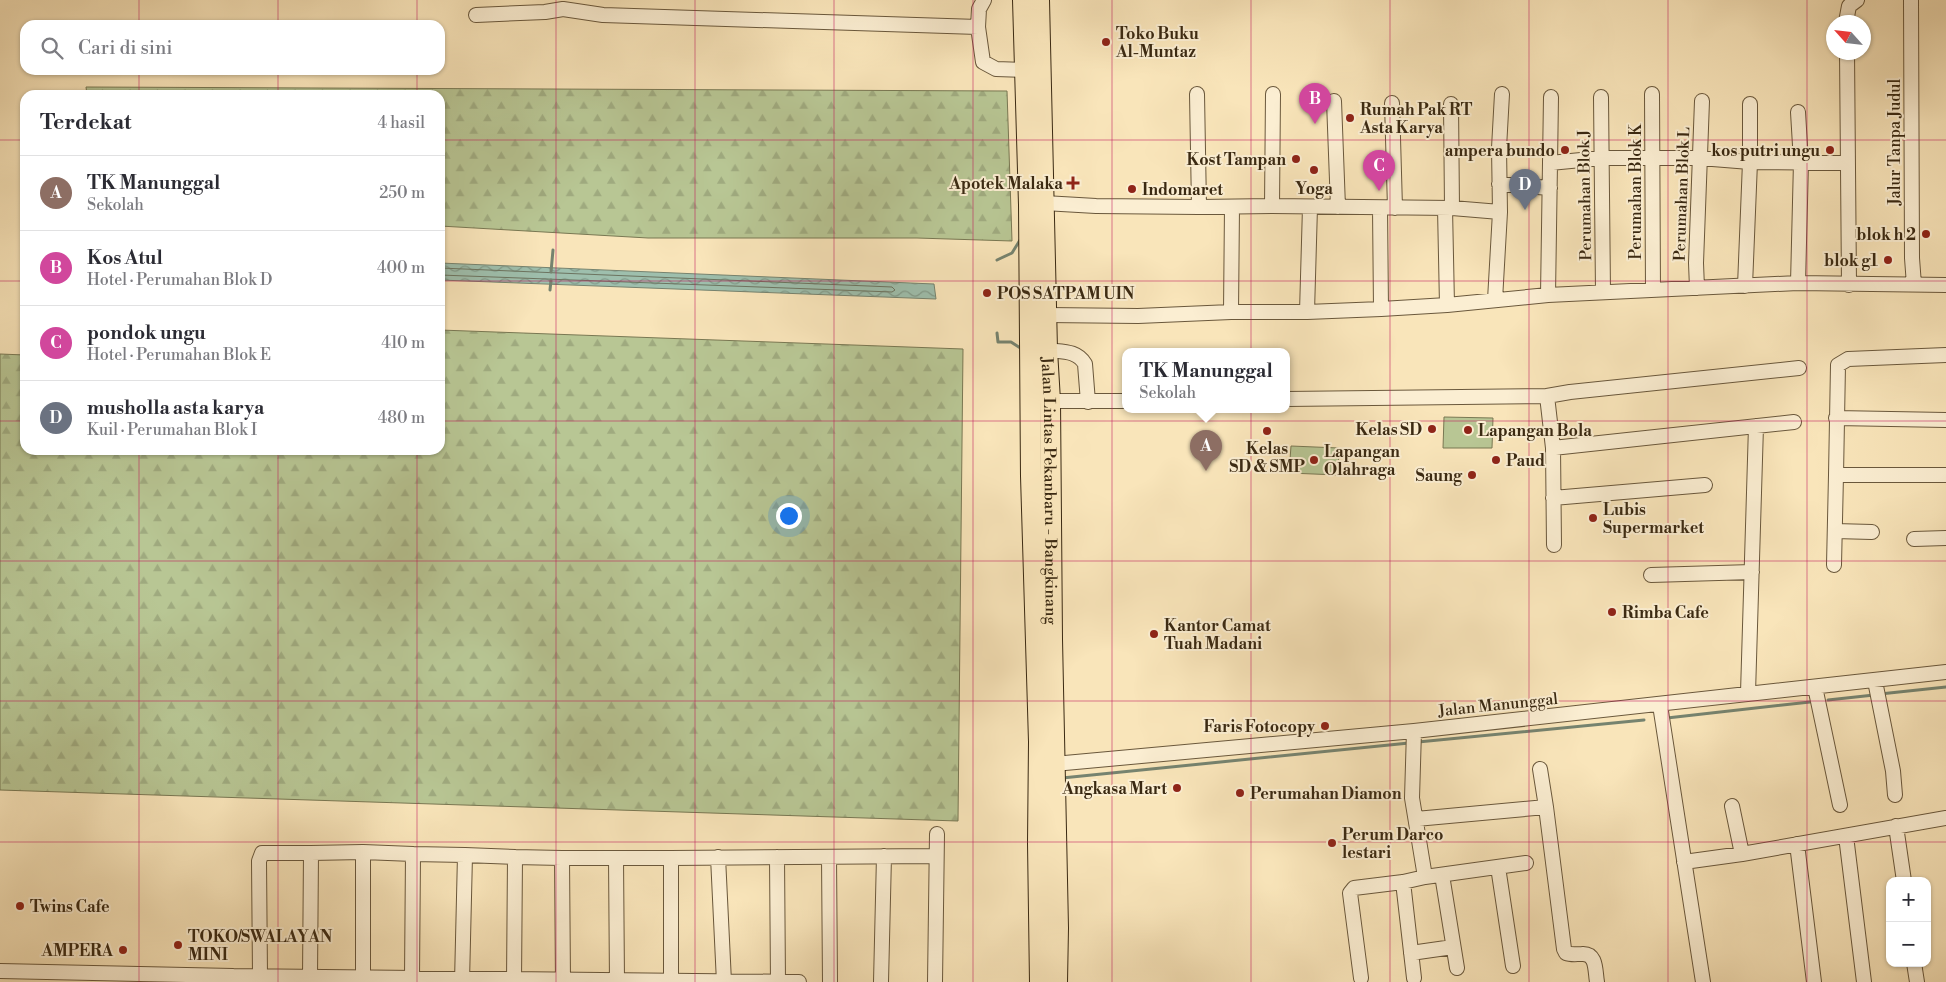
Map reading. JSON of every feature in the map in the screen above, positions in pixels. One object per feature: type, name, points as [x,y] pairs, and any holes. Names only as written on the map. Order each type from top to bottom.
[{"type":"highway","name":"Jalan Lintas Pekanbaru - Bangkinang","points":[[1023,0],[1031,304],[1031,476],[1044,581]]},
{"type":"highway","name":"Jalan Lintas Pekanbaru - Bangkinang","points":[[1039,0],[1047,350],[1050,401],[1044,581],[1046,757],[1058,928],[1057,982]]},
{"type":"highway","name":"Jalan Lintas Pekanbaru - Bangkinang","points":[[1040,982],[1038,843],[1046,757]]},
{"type":"street","points":[[984,0],[979,9],[978,27],[983,62],[996,69],[1026,70]]},
{"type":"street","points":[[1847,15],[1849,6],[1857,0]]},
{"type":"street","name":"Jalur Tanpa Judul","points":[[1911,0],[1912,258],[1914,285]]},
{"type":"street","points":[[476,15],[546,12],[562,5],[603,15],[978,27]]},
{"type":"street","points":[[1847,60],[1849,284]]},
{"type":"street","points":[[1197,94],[1199,207]]},
{"type":"street","points":[[1272,206],[1273,94]]},
{"type":"street","points":[[1495,300],[1500,212],[1499,148],[1502,94]]},
{"type":"street","name":"Perumahan Blok K","points":[[1652,94],[1652,290]]},
{"type":"street","points":[[1548,295],[1551,97]]},
{"type":"street","name":"Perumahan Blok J","points":[[1601,97],[1603,292]]},
{"type":"street","points":[[1334,101],[1338,208]]},
{"type":"street","name":"Perumahan Blok L","points":[[1697,288],[1696,263],[1702,101]]},
{"type":"street","points":[[1392,103],[1395,208]]},
{"type":"street","points":[[1447,305],[1450,104]]},
{"type":"street","points":[[1746,286],[1750,104]]},
{"type":"street","points":[[1798,112],[1800,162],[1798,283]]},
{"type":"street","points":[[1550,163],[1602,158],[1700,158],[1750,162],[1848,163]]},
{"type":"street","points":[[1499,184],[1550,188]]},
{"type":"street","points":[[1044,203],[1096,206],[1449,208],[1500,212]]},
{"type":"street","points":[[1231,312],[1232,207]]},
{"type":"street","points":[[1307,312],[1310,207]]},
{"type":"street","points":[[1380,208],[1381,309]]},
{"type":"street","points":[[1047,315],[1138,316],[1381,309],[1447,305],[1548,295],[1798,283],[1946,285]]},
{"type":"street","points":[[1047,350],[1077,354],[1086,364],[1088,402]]},
{"type":"street","points":[[1834,565],[1838,365],[1848,359],[1946,355]]},
{"type":"street","points":[[1290,399],[1547,396],[1799,368]]},
{"type":"street","points":[[1547,396],[1553,448],[1554,545]]},
{"type":"street","points":[[1050,401],[1122,401]]},
{"type":"street","points":[[1836,418],[1946,420]]},
{"type":"street","points":[[1553,448],[1794,422]]},
{"type":"street","points":[[1748,693],[1756,426]]},
{"type":"street","points":[[1836,475],[1946,475]]},
{"type":"street","points":[[1554,498],[1705,485]]},
{"type":"street","points":[[1835,531],[1872,532]]},
{"type":"street","points":[[1914,539],[1946,538]]},
{"type":"street","points":[[1651,575],[1752,572]]},
{"type":"street","name":"Jalan Manunggal","points":[[1046,757],[1414,731],[1946,672]]},
{"type":"street","points":[[1875,681],[1895,795]]},
{"type":"street","points":[[1815,687],[1840,805]]},
{"type":"street","points":[[1660,705],[1703,982]]},
{"type":"street","points":[[1414,731],[1412,798],[1426,877]]},
{"type":"street","points":[[1540,769],[1564,949],[1570,955],[1586,953],[1590,955],[1593,958],[1597,982]]},
{"type":"street","points":[[1732,806],[1742,854]]},
{"type":"street","points":[[1416,819],[1546,808]]},
{"type":"street","points":[[1684,862],[1742,854],[1896,826],[1946,821]]},
{"type":"street","points":[[1896,826],[1903,877]]},
{"type":"street","points":[[935,982],[937,834]]},
{"type":"street","points":[[1846,836],[1864,982]]},
{"type":"street","points":[[1797,844],[1814,982]]},
{"type":"street","points":[[260,976],[259,861],[262,853],[363,852],[562,858],[936,856]]},
{"type":"street","points":[[363,852],[363,977]]},
{"type":"street","points":[[310,977],[311,853]]},
{"type":"street","points":[[412,978],[413,854]]},
{"type":"street","points":[[462,980],[465,855]]},
{"type":"street","points":[[880,982],[884,856]]},
{"type":"street","points":[[514,980],[515,857]]},
{"type":"street","points":[[718,857],[724,982]]},
{"type":"street","points":[[777,857],[778,982]]},
{"type":"street","points":[[829,857],[830,982]]},
{"type":"street","points":[[562,858],[563,981]]},
{"type":"street","points":[[616,858],[617,981]]},
{"type":"street","points":[[671,858],[671,981]]},
{"type":"street","points":[[1362,978],[1349,899],[1350,893],[1354,888],[1526,863]]},
{"type":"street","points":[[1498,867],[1513,966]]},
{"type":"street","points":[[1442,875],[1456,968]]},
{"type":"street","points":[[1403,882],[1414,978]]},
{"type":"street","points":[[1411,953],[1453,947]]},
{"type":"street","points":[[1915,967],[1917,982]]},
{"type":"street","points":[[0,971],[232,979],[260,976],[291,979],[363,977],[397,980],[412,978],[799,982]]},
{"type":"green space","points":[[86,87],[1007,91],[1012,241],[917,238],[648,238],[445,226],[445,90],[86,90]]},
{"type":"green space","points":[[445,330],[963,349],[958,821],[0,790],[0,354],[20,355],[20,455],[445,455]]},
{"type":"green space","name":"Lapangan Bola","points":[[1444,417],[1493,418],[1492,448],[1443,448]]},
{"type":"green space","name":"Lapangan Olahraga","points":[[1291,446],[1339,448],[1338,475],[1289,473]]},
{"type":"water","points":[[445,263],[934,284],[936,299],[445,280]]},
{"type":"waterway","points":[[997,260],[1012,253],[1020,240]]},
{"type":"waterway","points":[[551,272],[553,250]]},
{"type":"waterway","points":[[550,290],[551,280]]},
{"type":"waterway","points":[[997,333],[998,342],[1011,342],[1022,349]]},
{"type":"waterway","points":[[1880,694],[1946,687]]},
{"type":"waterway","points":[[1828,700],[1874,695]]},
{"type":"waterway","points":[[1667,718],[1810,702]]},
{"type":"waterway","points":[[1418,742],[1644,720]]},
{"type":"waterway","points":[[1062,778],[1409,743]]},
{"type":"place","name":"Toko Buku Al-Muntaz","points":[[1106,42]]},
{"type":"place","name":"Rumah Pak RT Asta Karya","points":[[1350,118]]},
{"type":"place","name":"Kos Atul","points":[[1315,124]]},
{"type":"place","name":"ampera bundo","points":[[1565,150]]},
{"type":"place","name":"kos putri ungu","points":[[1830,150]]},
{"type":"place","name":"Kost Tampan","points":[[1296,159]]},
{"type":"place","name":"Yoga","points":[[1314,170]]},
{"type":"place","name":"Apotek Malaka","points":[[1073,183]]},
{"type":"place","name":"Indomaret","points":[[1132,189]]},
{"type":"place","name":"pondok ungu","points":[[1379,191]]},
{"type":"place","name":"musholla asta karya","points":[[1525,210]]},
{"type":"place","name":"blok h 2","points":[[1926,234]]},
{"type":"place","name":"blok g1","points":[[1888,260]]},
{"type":"place","name":"POS SATPAM UIN","points":[[987,293]]},
{"type":"place","name":"Kelas SD","points":[[1432,429]]},
{"type":"place","name":"Lapangan Bola","points":[[1468,430]]},
{"type":"place","name":"Kelas SD & SMP","points":[[1267,431]]},
{"type":"place","name":"Lapangan Olahraga","points":[[1314,460]]},
{"type":"place","name":"Paud","points":[[1496,460]]},
{"type":"place","name":"TK Manunggal","points":[[1206,471]]},
{"type":"place","name":"Saung","points":[[1472,475]]},
{"type":"place","name":"Lubis Supermarket","points":[[1593,518]]},
{"type":"place","name":"Rimba Cafe","points":[[1612,612]]},
{"type":"place","name":"Kantor Camat Tuah Madani","points":[[1154,634]]},
{"type":"place","name":"Faris Fotocopy","points":[[1325,726]]},
{"type":"place","name":"Angkasa Mart","points":[[1177,788]]},
{"type":"place","name":"Perumahan Diamon","points":[[1240,793]]},
{"type":"place","name":"Perum Darco lestari","points":[[1332,843]]},
{"type":"place","name":"Twins Cafe","points":[[20,906]]},
{"type":"place","name":"TOKO/SWALAYAN MINI","points":[[178,945]]},
{"type":"place","name":"AMPERA","points":[[123,950]]}]
